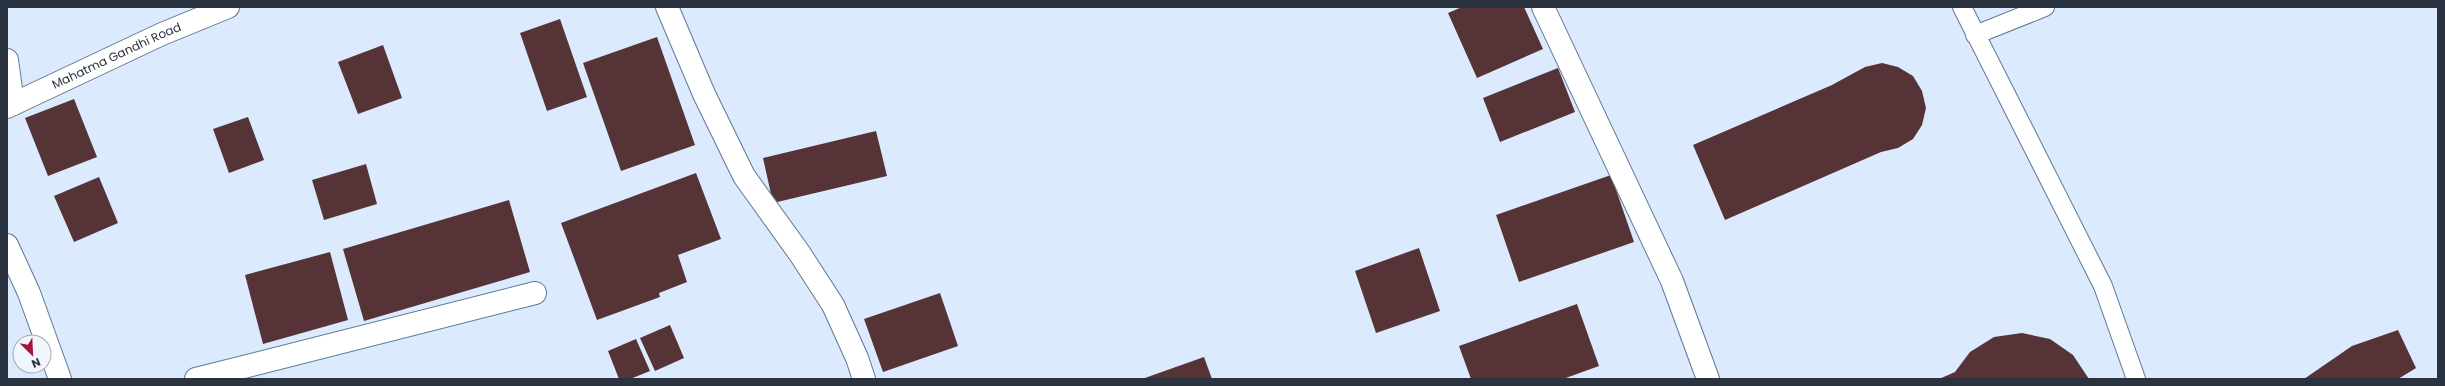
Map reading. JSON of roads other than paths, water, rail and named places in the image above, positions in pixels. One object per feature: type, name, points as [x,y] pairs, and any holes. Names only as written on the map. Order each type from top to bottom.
[{"type":"street","name":"Mahatma Gandhi Road","points":[[10,106],[162,34],[228,7]]},
{"type":"street","points":[[667,7],[704,94],[744,176],[800,254],[833,305],[857,358],[864,379]]},
{"type":"street","points":[[1543,7],[1672,281],[1708,379]]},
{"type":"street","points":[[7,60],[10,106]]},
{"type":"street","points":[[7,245],[29,293],[60,379]]},
{"type":"street","points":[[196,379],[535,293]]},
{"type":"lane","points":[[1962,7],[2103,286],[2136,379]]},
{"type":"lane","points":[[1975,35],[2045,7]]}]
